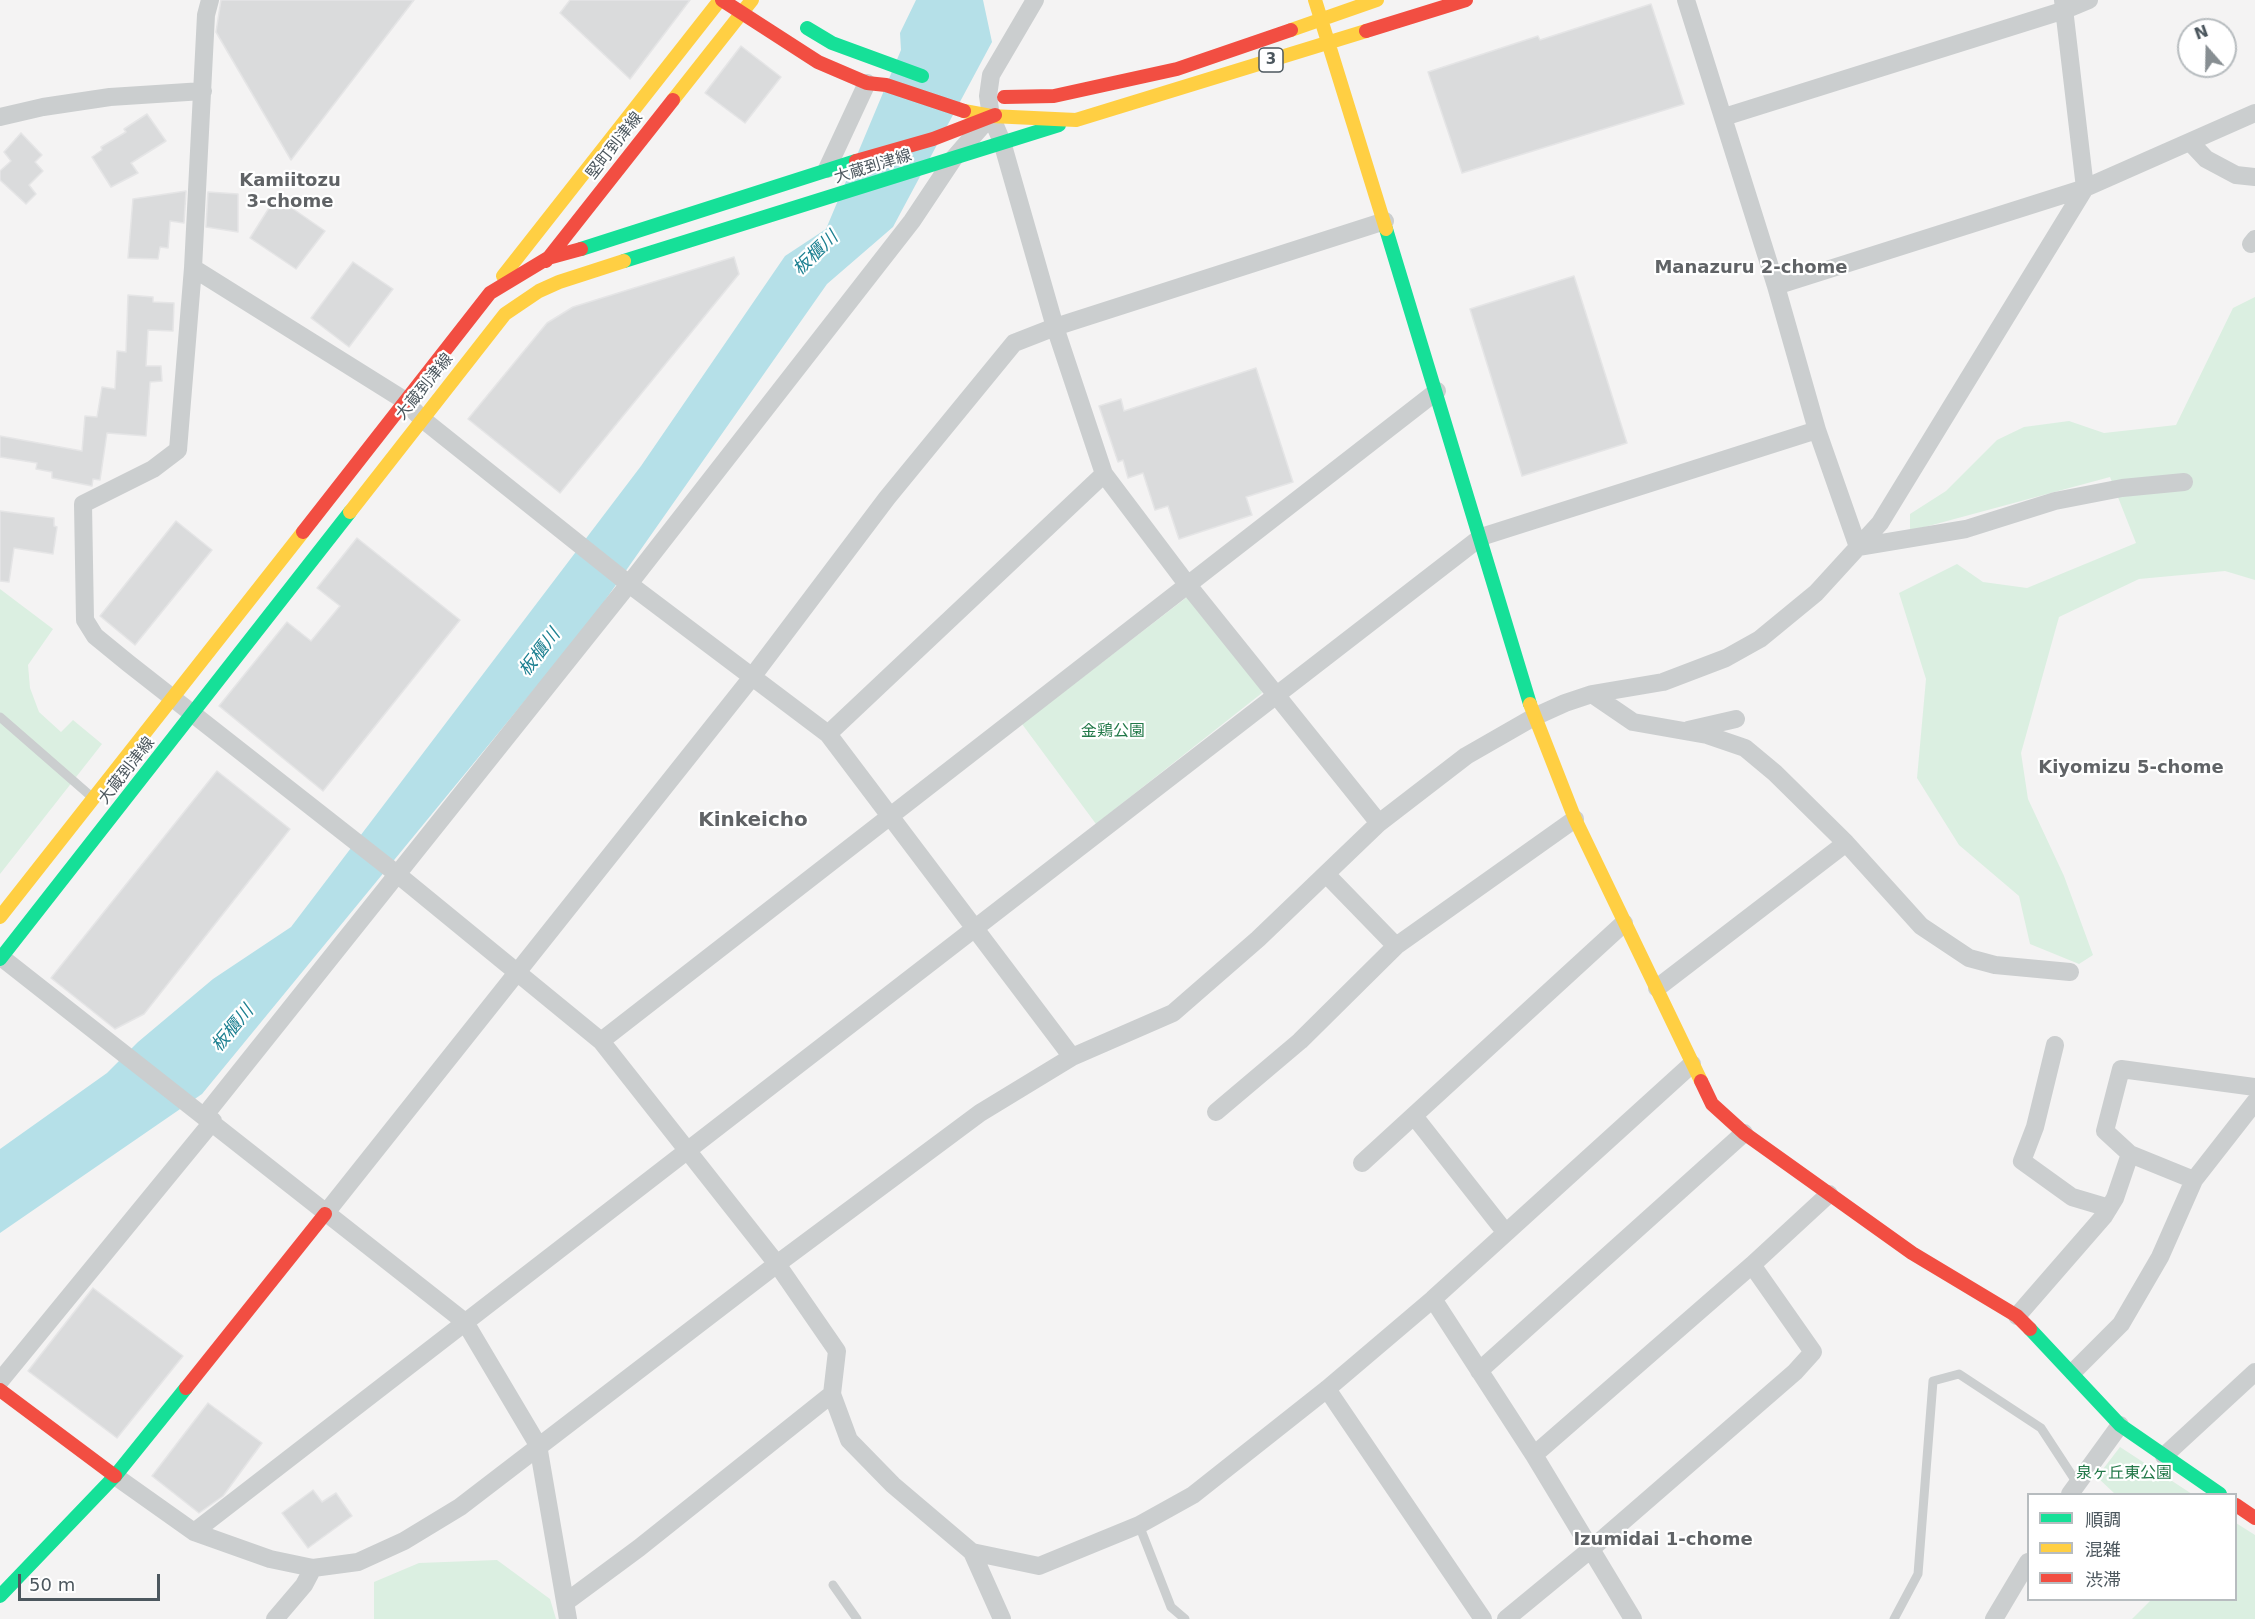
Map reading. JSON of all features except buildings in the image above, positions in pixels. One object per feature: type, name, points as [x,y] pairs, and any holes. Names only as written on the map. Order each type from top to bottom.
[{"type":"main road","name":"3","points":[[721,0],[818,62],[867,82],[886,85],[960,110],[991,116],[1076,120],[1466,0]]},
{"type":"main road","name":"堅町到津線","points":[[490,293],[721,0]]},
{"type":"main road","name":"堅町到津線","points":[[505,314],[752,0]]},
{"type":"main road","points":[[1315,0],[1437,391],[1534,717],[1575,819],[1712,1104],[1744,1133],[1912,1253],[2017,1316],[2073,1372],[2120,1425],[2219,1493]]},
{"type":"main road","name":"3","points":[[969,92],[1024,99],[1054,96],[1178,69],[1377,0]]},
{"type":"main road","points":[[797,22],[832,43],[939,82]]},
{"type":"main road","name":"大蔵到津線","points":[[0,918],[490,293],[521,272],[548,258],[593,246],[834,168],[933,139],[991,116],[1054,96]]},
{"type":"main road","name":"大蔵到津線","points":[[1,958],[505,314],[539,291],[559,282],[1076,120]]},
{"type":"main road","points":[[0,1596],[115,1476],[326,1214]]},
{"type":"main road","points":[[0,1390],[115,1476]]},
{"type":"street","points":[[210,0],[206,15],[194,268],[178,450],[153,469],[83,504],[85,620],[95,636],[397,874],[601,1041],[777,1264],[837,1351],[832,1394],[849,1440],[893,1485],[972,1551],[1002,1619]]},
{"type":"street","points":[[1035,0],[991,75],[988,96],[991,116],[1002,142],[1055,327],[1104,474],[1187,584],[1379,823]]},
{"type":"street","points":[[1686,0],[1776,285],[1817,430],[1858,548]]},
{"type":"street","points":[[1724,117],[2064,5],[2089,0]]},
{"type":"street","points":[[115,1476],[194,1532],[270,1559],[313,1568],[358,1562],[433,1526],[777,1264],[980,1113],[1072,1058],[1173,1013],[1258,939],[1379,823],[1466,756],[1534,717],[1592,694],[1663,682],[1726,658],[1760,639],[1816,594],[1880,523],[2085,188],[2064,5]]},
{"type":"street","points":[[834,168],[867,82]]},
{"type":"street","points":[[0,117],[43,107],[110,97],[203,91]]},
{"type":"street","points":[[1776,285],[2085,188],[2255,113]]},
{"type":"street","points":[[0,1381],[209,1118],[397,874],[629,584],[912,221],[954,158],[991,116]]},
{"type":"street","points":[[2191,143],[2206,159],[2236,175],[2255,177]]},
{"type":"street","points":[[326,1214],[753,677],[887,498],[1014,343],[1055,327],[1385,221]]},
{"type":"street","points":[[194,268],[404,400],[422,418],[629,584],[828,734],[976,927],[1072,1058]]},
{"type":"street","points":[[601,1041],[888,815],[1437,391]]},
{"type":"street","points":[[194,1532],[1481,537],[1817,430]]},
{"type":"street","points":[[828,734],[1104,474]]},
{"type":"street","points":[[1858,548],[1966,529],[2055,501],[2122,488],[2184,482]]},
{"type":"street","points":[[1592,694],[1633,722],[1684,730],[1745,748],[1775,773],[1846,843],[1921,926],[1969,958],[1995,965],[2070,972]]},
{"type":"street","points":[[1684,730],[1736,719]]},
{"type":"street","points":[[1216,1112],[1300,1041],[1396,946],[1575,819]]},
{"type":"street","points":[[1657,988],[1846,843]]},
{"type":"street","points":[[1326,874],[1396,946]]},
{"type":"street","points":[[1362,1163],[1624,923]]},
{"type":"street","points":[[1,958],[209,1118],[326,1214],[465,1322],[538,1445],[567,1611]]},
{"type":"street","points":[[2055,1045],[2035,1127],[2022,1161],[2072,1197],[2109,1208]]},
{"type":"street","points":[[972,1551],[1040,1566],[1139,1526],[1193,1495],[1327,1389],[1433,1299],[1692,1064]]},
{"type":"street","points":[[2194,1180],[2130,1154],[2105,1131],[2121,1069],[2255,1087]]},
{"type":"street","points":[[2073,1372],[2121,1324],[2160,1257],[2194,1180],[2255,1102]]},
{"type":"street","points":[[1414,1116],[1506,1233]]},
{"type":"street","points":[[1479,1371],[1744,1133]]},
{"type":"street","points":[[2017,1316],[2109,1208],[2115,1198],[2130,1154]]},
{"type":"street","points":[[1534,1455],[1830,1194]]},
{"type":"street","points":[[1506,1619],[1591,1549],[1795,1372],[1813,1352],[1752,1265]]},
{"type":"street","points":[[1433,1299],[1534,1455],[1633,1619]]},
{"type":"street","points":[[2164,1456],[2255,1372]]},
{"type":"street","points":[[1327,1389],[1483,1619]]},
{"type":"street","points":[[567,1611],[639,1548],[832,1394]]},
{"type":"street","points":[[2073,1489],[2120,1425]]},
{"type":"street","points":[[1994,1619],[2027,1564]]},
{"type":"street","points":[[275,1619],[304,1585],[313,1568]]},
{"type":"lane","points":[[0,717],[94,799]]},
{"type":"lane","points":[[1894,1619],[1918,1574],[1933,1381],[1959,1374],[2041,1428],[2073,1489]]},
{"type":"lane","points":[[1139,1526],[1171,1607],[1185,1619]]},
{"type":"lane","points":[[833,1585],[857,1619]]},
{"type":"green space","points":[[2255,297],[2255,580],[2225,571],[2139,579],[2059,617],[2021,753],[2028,799],[2064,876],[2093,955],[2079,964],[2030,944],[2019,896],[1959,845],[1917,778],[1926,679],[1899,593],[1957,564],[1983,582],[2027,588],[2136,543],[2110,477],[1910,531],[1910,514],[1946,491],[1997,440],[2024,427],[2069,421],[2104,433],[2176,425],[2233,308]]},
{"type":"green space","points":[[0,589],[53,629],[28,665],[30,688],[39,712],[61,732],[73,720],[102,744],[0,874]]},
{"type":"green space","name":"金鶏公園","points":[[1187,597],[1260,686],[1262,693],[1096,824],[1022,724]]},
{"type":"green space","name":"泉ヶ丘東公園","points":[[2120,1447],[2190,1493],[2114,1493],[2097,1477]]},
{"type":"green space","points":[[2237,1524],[2255,1535],[2255,1619],[2132,1619],[2150,1601],[2237,1601]]},
{"type":"green space","points":[[497,1560],[550,1599],[556,1619],[374,1619],[374,1582],[419,1563]]},
{"type":"water","name":"板櫃川","points":[[916,0],[983,0],[992,42],[893,227],[827,284],[592,619],[202,1094],[0,1233],[0,1149],[107,1073],[138,1042],[213,979],[291,927],[641,466],[785,256],[826,229],[901,50],[900,33]]},
{"type":"traffic: fast","points":[[807,28],[832,43],[922,76]]},
{"type":"traffic: fast","points":[[624,261],[1059,125]]},
{"type":"traffic: fast","points":[[581,249],[856,161]]},
{"type":"traffic: fast","points":[[1386,229],[1530,704]]},
{"type":"traffic: fast","points":[[0,959],[350,512]]},
{"type":"traffic: fast","points":[[2030,1329],[2120,1425],[2219,1493]]},
{"type":"traffic: fast","points":[[0,1596],[115,1476],[186,1388]]},
{"type":"traffic: slow","points":[[503,276],[720,0]]},
{"type":"traffic: slow","points":[[673,100],[752,0]]},
{"type":"traffic: slow","points":[[1315,0],[1386,229]]},
{"type":"traffic: slow","points":[[1291,30],[1377,0]]},
{"type":"traffic: slow","points":[[964,111],[991,116],[1076,120],[1366,31]]},
{"type":"traffic: slow","points":[[350,512],[505,314],[539,291],[559,282],[624,261]]},
{"type":"traffic: slow","points":[[0,917],[303,532]]},
{"type":"traffic: slow","points":[[1530,704],[1575,819],[1701,1081]]},
{"type":"traffic: jam","points":[[722,0],[818,62],[867,83],[886,85],[964,111]]},
{"type":"traffic: jam","points":[[1366,31],[1466,0]]},
{"type":"traffic: jam","points":[[1004,97],[1054,96],[1177,69],[1291,30]]},
{"type":"traffic: jam","points":[[546,261],[673,100]]},
{"type":"traffic: jam","points":[[856,161],[933,139],[995,115]]},
{"type":"traffic: jam","points":[[303,532],[490,293],[548,258],[581,249]]},
{"type":"traffic: jam","points":[[1701,1081],[1712,1104],[1744,1133],[1912,1253],[2017,1316],[2030,1329]]},
{"type":"traffic: jam","points":[[186,1388],[325,1214]]},
{"type":"traffic: jam","points":[[0,1390],[115,1476]]},
{"type":"traffic: jam","points":[[2237,1506],[2255,1518]]},
{"type":"district","name":"Kamiitozu 3-chome","points":[[290,192]]},
{"type":"district","name":"Manazuru 2-chome","points":[[1751,268]]},
{"type":"district","name":"Kiyomizu 5-chome","points":[[2131,768]]},
{"type":"district","name":"Kinkeicho","points":[[753,821]]},
{"type":"district","name":"Izumidai 1-chome","points":[[1663,1540]]}]
